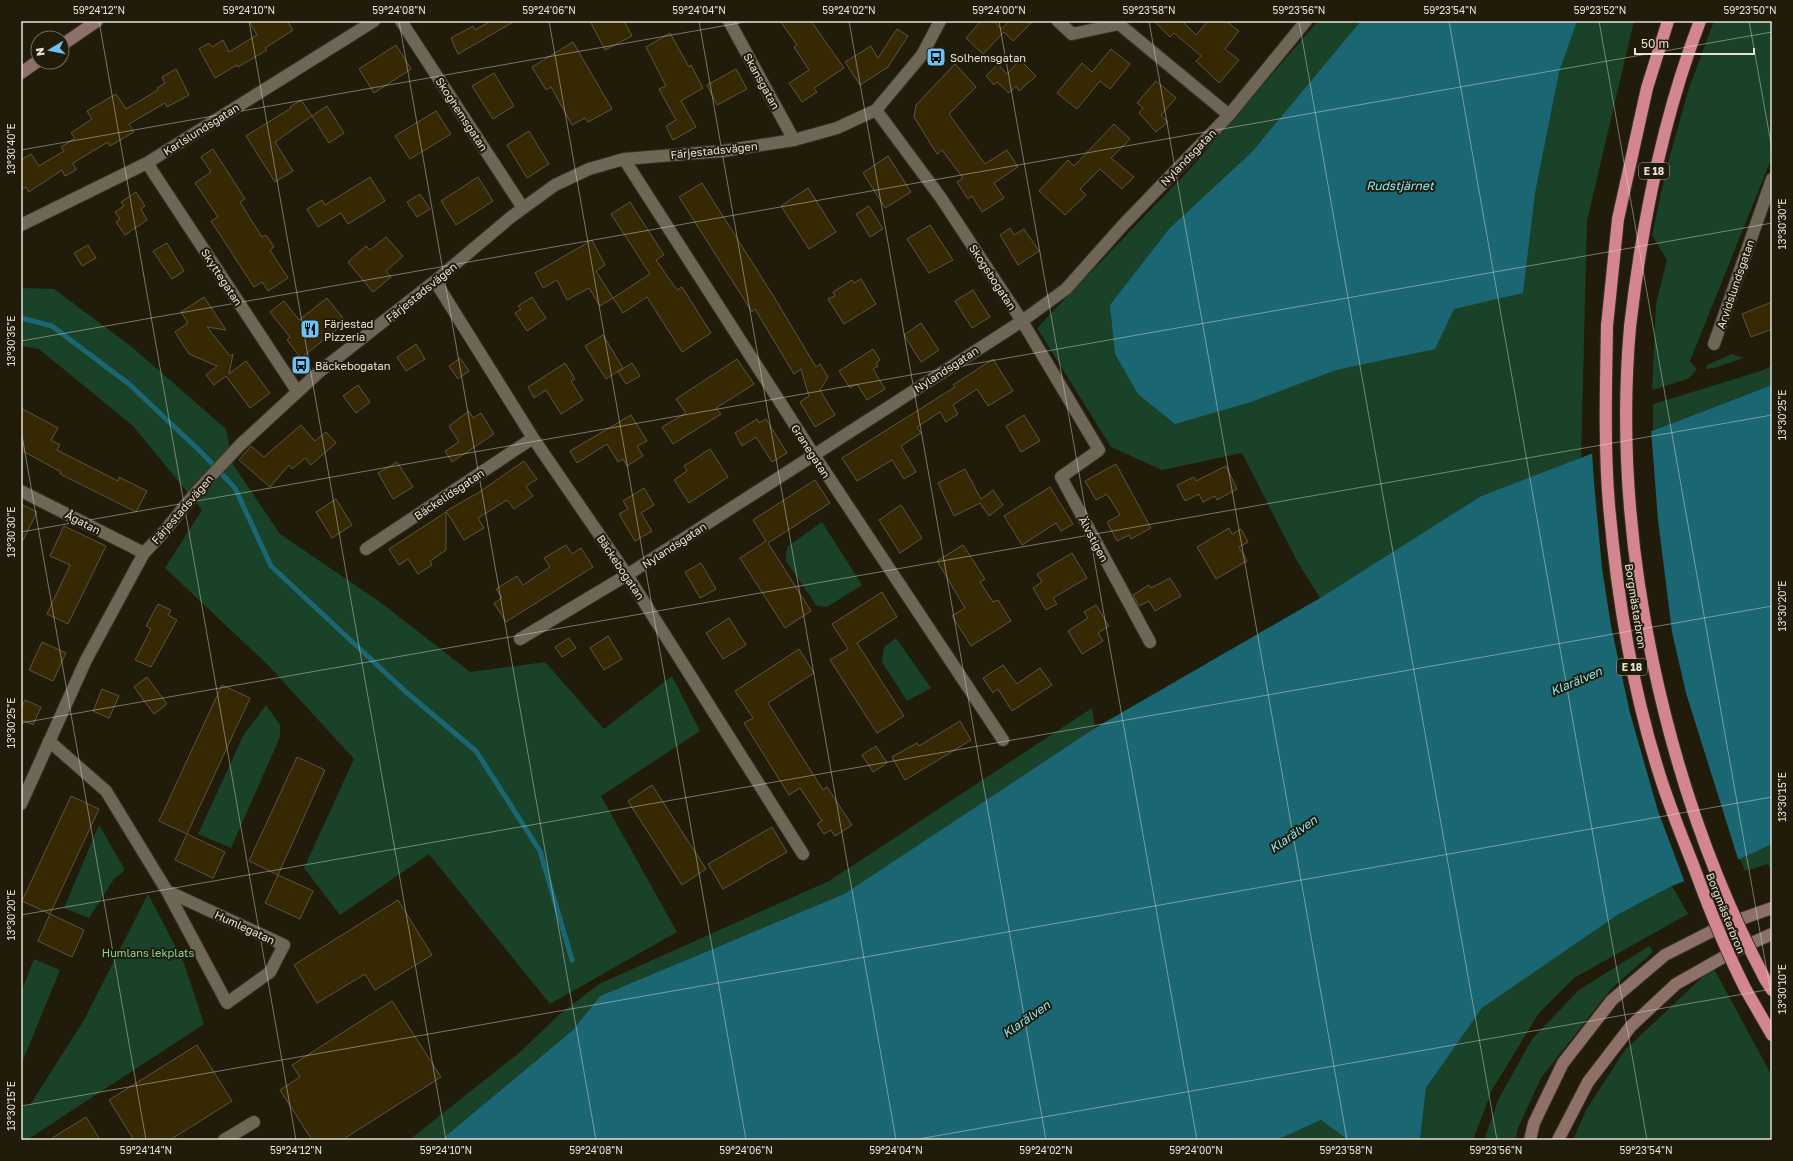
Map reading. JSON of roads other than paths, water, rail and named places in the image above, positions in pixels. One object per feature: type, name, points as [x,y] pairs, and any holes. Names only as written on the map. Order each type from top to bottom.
[{"type":"highway","name":"Borgmästarbron","points":[[1668,21],[1647,88],[1618,219],[1607,326],[1605,404],[1609,504],[1620,599],[1634,677],[1660,775],[1717,928],[1746,990],[1772,1035]]},
{"type":"highway","name":"Borgmästarbron","points":[[1700,21],[1674,95],[1660,148],[1646,209],[1636,270],[1630,327],[1626,401],[1630,493],[1640,587],[1655,670],[1681,774],[1689,799],[1731,907],[1765,979],[1772,990]]},
{"type":"street","points":[[70,40],[97,21]]},
{"type":"street","name":"Karlslundsgatan","points":[[21,225],[147,163],[374,21]]},
{"type":"street","name":"Skoghemsgatan","points":[[401,21],[523,208]]},
{"type":"street","name":"Skansgatan","points":[[729,21],[794,140]]},
{"type":"street","name":"Färjestadsvägen","points":[[21,804],[86,660],[144,553],[162,534],[197,491],[240,445],[297,391],[435,281],[523,208],[556,185],[589,169],[624,158],[723,151],[794,140],[837,128],[876,110],[922,55],[940,21]]},
{"type":"street","points":[[1058,21],[1072,34],[1119,24],[1229,115]]},
{"type":"street","name":"Nylandsgatan","points":[[520,638],[627,574],[814,455],[1022,320],[1066,289],[1123,225],[1229,115],[1306,21]]},
{"type":"street","points":[[21,73],[30,67]]},
{"type":"street","name":"Skogsbogatan","points":[[876,110],[941,198],[1022,320],[1099,450]]},
{"type":"street","name":"Granegatan","points":[[624,158],[814,455],[1003,740]]},
{"type":"street","name":"Skyttegatan","points":[[147,163],[297,391]]},
{"type":"street","name":"Arvidslundsgatan","points":[[1714,344],[1772,179]]},
{"type":"street","name":"Bäckebogatan","points":[[435,281],[533,438],[627,574],[803,854]]},
{"type":"street","name":"Bäckelidsgatan","points":[[366,549],[533,438]]},
{"type":"street","name":"Älvstigen","points":[[1099,450],[1061,477],[1150,642]]},
{"type":"street","name":"Ågatan","points":[[21,491],[144,553]]},
{"type":"street","name":"Humlegatan","points":[[49,741],[106,791],[167,891],[227,1003],[270,972],[284,945],[167,891]]},
{"type":"street","points":[[1530,1140],[1534,1123],[1563,1063],[1612,1000],[1665,956],[1724,925],[1772,908]]},
{"type":"street","points":[[1558,1140],[1588,1082],[1631,1026],[1676,984],[1736,950],[1772,934]]},
{"type":"street","points":[[224,1140],[254,1122]]},
{"type":"water","name":"Rudstjärnet","points":[[1361,21],[1577,21],[1559,72],[1535,193],[1523,293],[1454,309],[1435,349],[1336,370],[1251,402],[1175,424],[1138,394],[1115,354],[1110,305],[1169,229],[1252,152]]},
{"type":"water","name":"Klarälven","points":[[1772,385],[1772,844],[1740,859],[1672,886],[1619,914],[1482,1008],[1426,1088],[1420,1140],[1348,1140],[1321,1120],[1277,1140],[441,1140],[573,1030],[600,996],[844,894],[1095,728],[1320,598],[1481,496]]},
{"type":"waterway","points":[[21,318],[52,326],[129,384],[201,452],[235,488],[271,566],[406,692],[476,751],[540,851],[572,960]]},
{"type":"place","name":"Solhemsgatan","points":[[936,57]]},
{"type":"place","name":"Färjestad Pizzeria","points":[[310,329]]},
{"type":"place","name":"Bäckebogatan","points":[[301,365]]},
{"type":"park label","name":"Humlans lekplats","points":[[148,952]]}]
